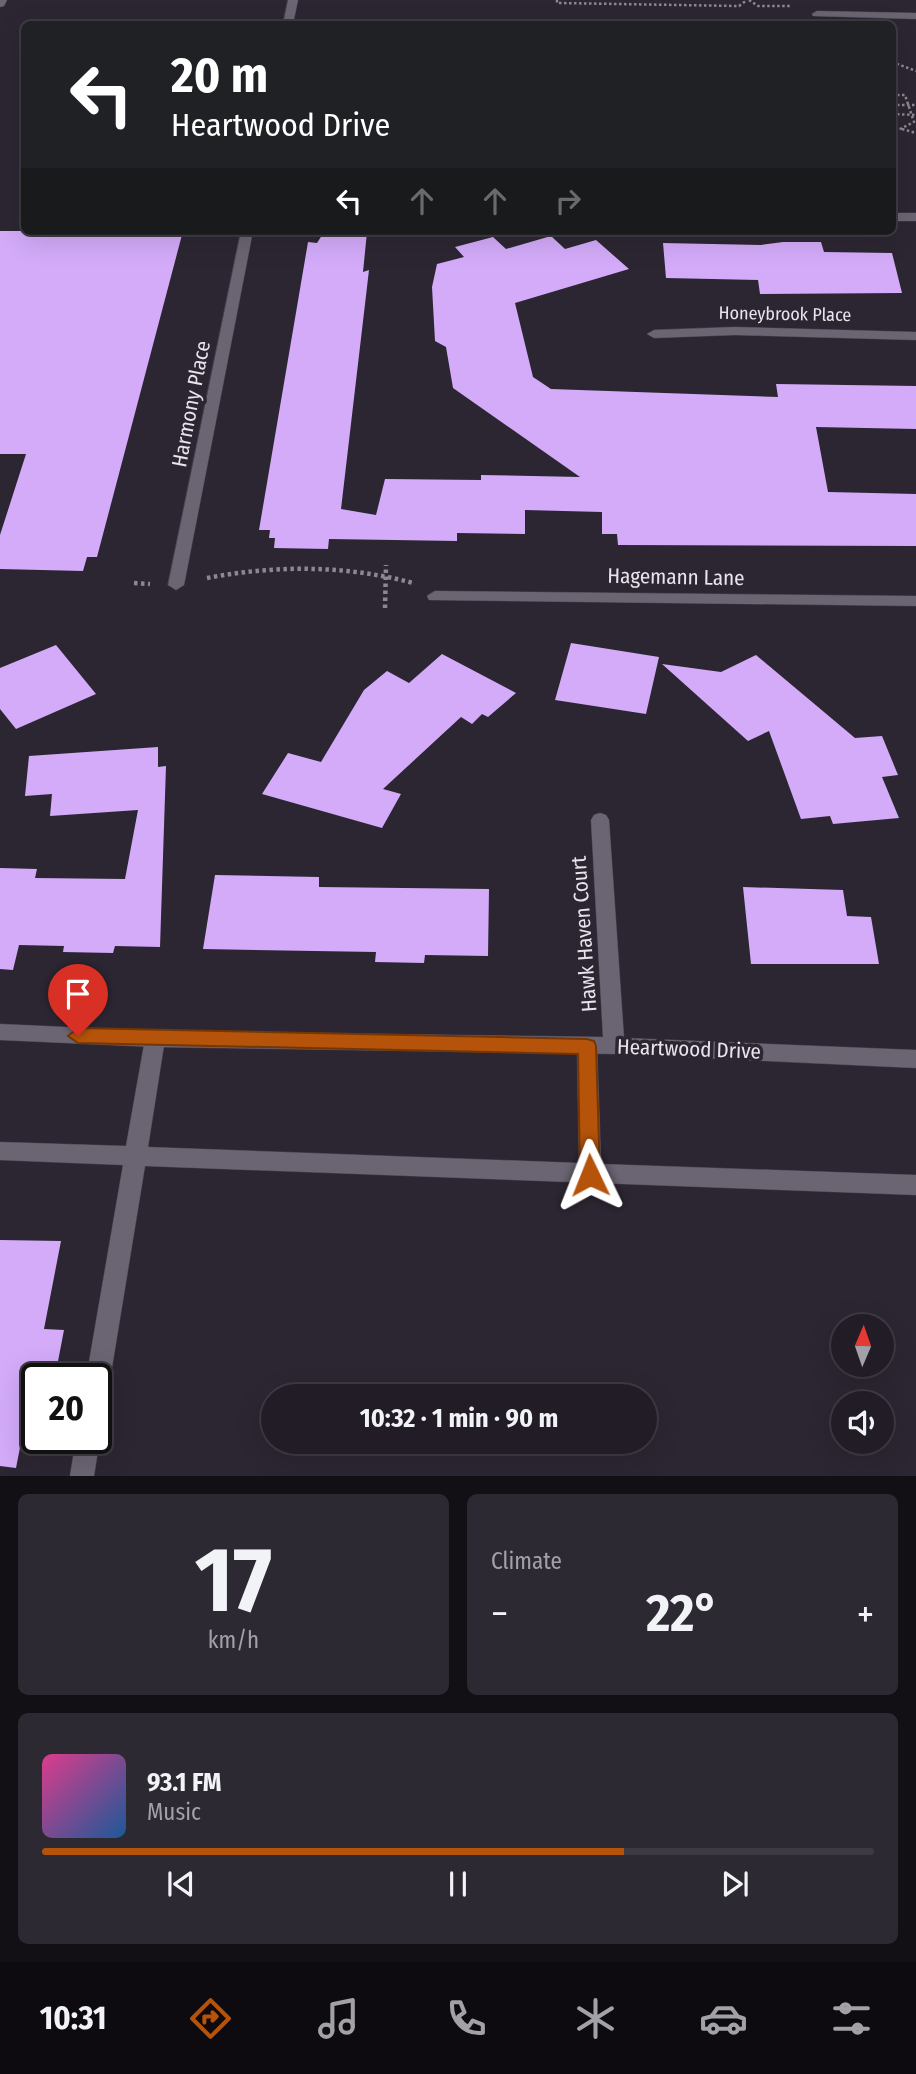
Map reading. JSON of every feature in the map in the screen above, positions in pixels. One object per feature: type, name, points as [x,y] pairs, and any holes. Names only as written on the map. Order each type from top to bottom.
[{"type":"street","points":[[289,21],[293,0]]},
{"type":"street","points":[[817,15],[916,16]]},
{"type":"street","points":[[896,217],[916,217]]},
{"type":"street","name":"Harmony Place","points":[[176,585],[246,235]]},
{"type":"street","name":"Honeybrook Place","points":[[654,334],[735,331],[916,336]]},
{"type":"street","name":"Hagemann Lane","points":[[435,596],[916,601]]},
{"type":"street","name":"Hawk Haven Court","points":[[600,820],[614,1046]]},
{"type":"street","name":"Heartwood Drive","points":[[0,1032],[155,1039],[614,1046],[916,1059]]},
{"type":"street","points":[[101,1363],[138,1155],[155,1039]]},
{"type":"street","points":[[587,1046],[590,1175]]},
{"type":"street","points":[[0,1151],[916,1185]]},
{"type":"street","points":[[82,1475],[85,1454]]},
{"type":"path","points":[[557,0],[557,3],[739,6],[747,0]]},
{"type":"path","points":[[896,64],[916,71]]},
{"type":"path","points":[[896,95],[905,95],[914,115],[914,122],[896,131]]},
{"type":"path","points":[[896,105],[916,106]]},
{"type":"path","points":[[896,114],[914,115]]},
{"type":"path","points":[[901,128],[916,133]]},
{"type":"path","points":[[385,608],[386,565]]},
{"type":"path","points":[[176,585],[254,570],[386,575],[416,585],[435,596]]},
{"type":"building","points":[[0,231],[21,231],[21,235],[182,235],[97,557],[87,557],[83,571],[0,569],[0,535],[26,454],[0,454]]},
{"type":"building","points":[[322,235],[367,235],[363,272],[369,270],[341,509],[376,515],[385,479],[481,480],[481,475],[580,477],[453,388],[446,347],[435,341],[432,287],[437,264],[464,257],[455,247],[493,237],[506,249],[551,236],[565,249],[596,240],[629,269],[515,303],[533,377],[551,389],[778,397],[776,384],[916,386],[916,429],[816,427],[828,492],[916,494],[916,546],[618,545],[617,534],[602,534],[602,512],[525,510],[525,534],[457,533],[457,541],[329,539],[328,549],[274,548],[275,538],[269,538],[270,530],[259,530],[308,242],[317,243]]},
{"type":"building","points":[[821,242],[824,252],[892,253],[902,293],[760,294],[758,280],[666,278],[663,243],[761,245]]},
{"type":"building","points":[[571,643],[659,657],[646,714],[555,700]]},
{"type":"building","points":[[56,645],[96,694],[16,729],[0,709],[0,668]]},
{"type":"building","points":[[442,654],[516,693],[488,717],[482,714],[472,724],[461,717],[383,789],[401,794],[382,828],[262,794],[288,753],[321,762],[364,690],[387,671],[409,683]]},
{"type":"building","points":[[756,655],[855,738],[882,736],[898,775],[882,777],[899,818],[833,824],[830,816],[801,819],[769,731],[748,741],[662,664],[721,672]]},
{"type":"building","points":[[158,747],[158,767],[166,766],[160,947],[115,946],[113,953],[63,952],[64,946],[19,945],[13,970],[0,969],[0,868],[37,869],[35,878],[125,879],[138,810],[50,816],[52,794],[25,796],[29,756]]},
{"type":"building","points":[[215,875],[319,877],[319,887],[489,889],[488,956],[425,955],[424,963],[375,962],[376,952],[203,949]]},
{"type":"building","points":[[743,887],[843,890],[847,916],[871,917],[879,964],[751,964]]},
{"type":"building","points":[[0,1240],[61,1241],[44,1329],[64,1330],[58,1363],[21,1363],[21,1442],[16,1468],[0,1466]]},
{"type":"route","points":[[78,1036],[587,1046],[590,1175]]}]
